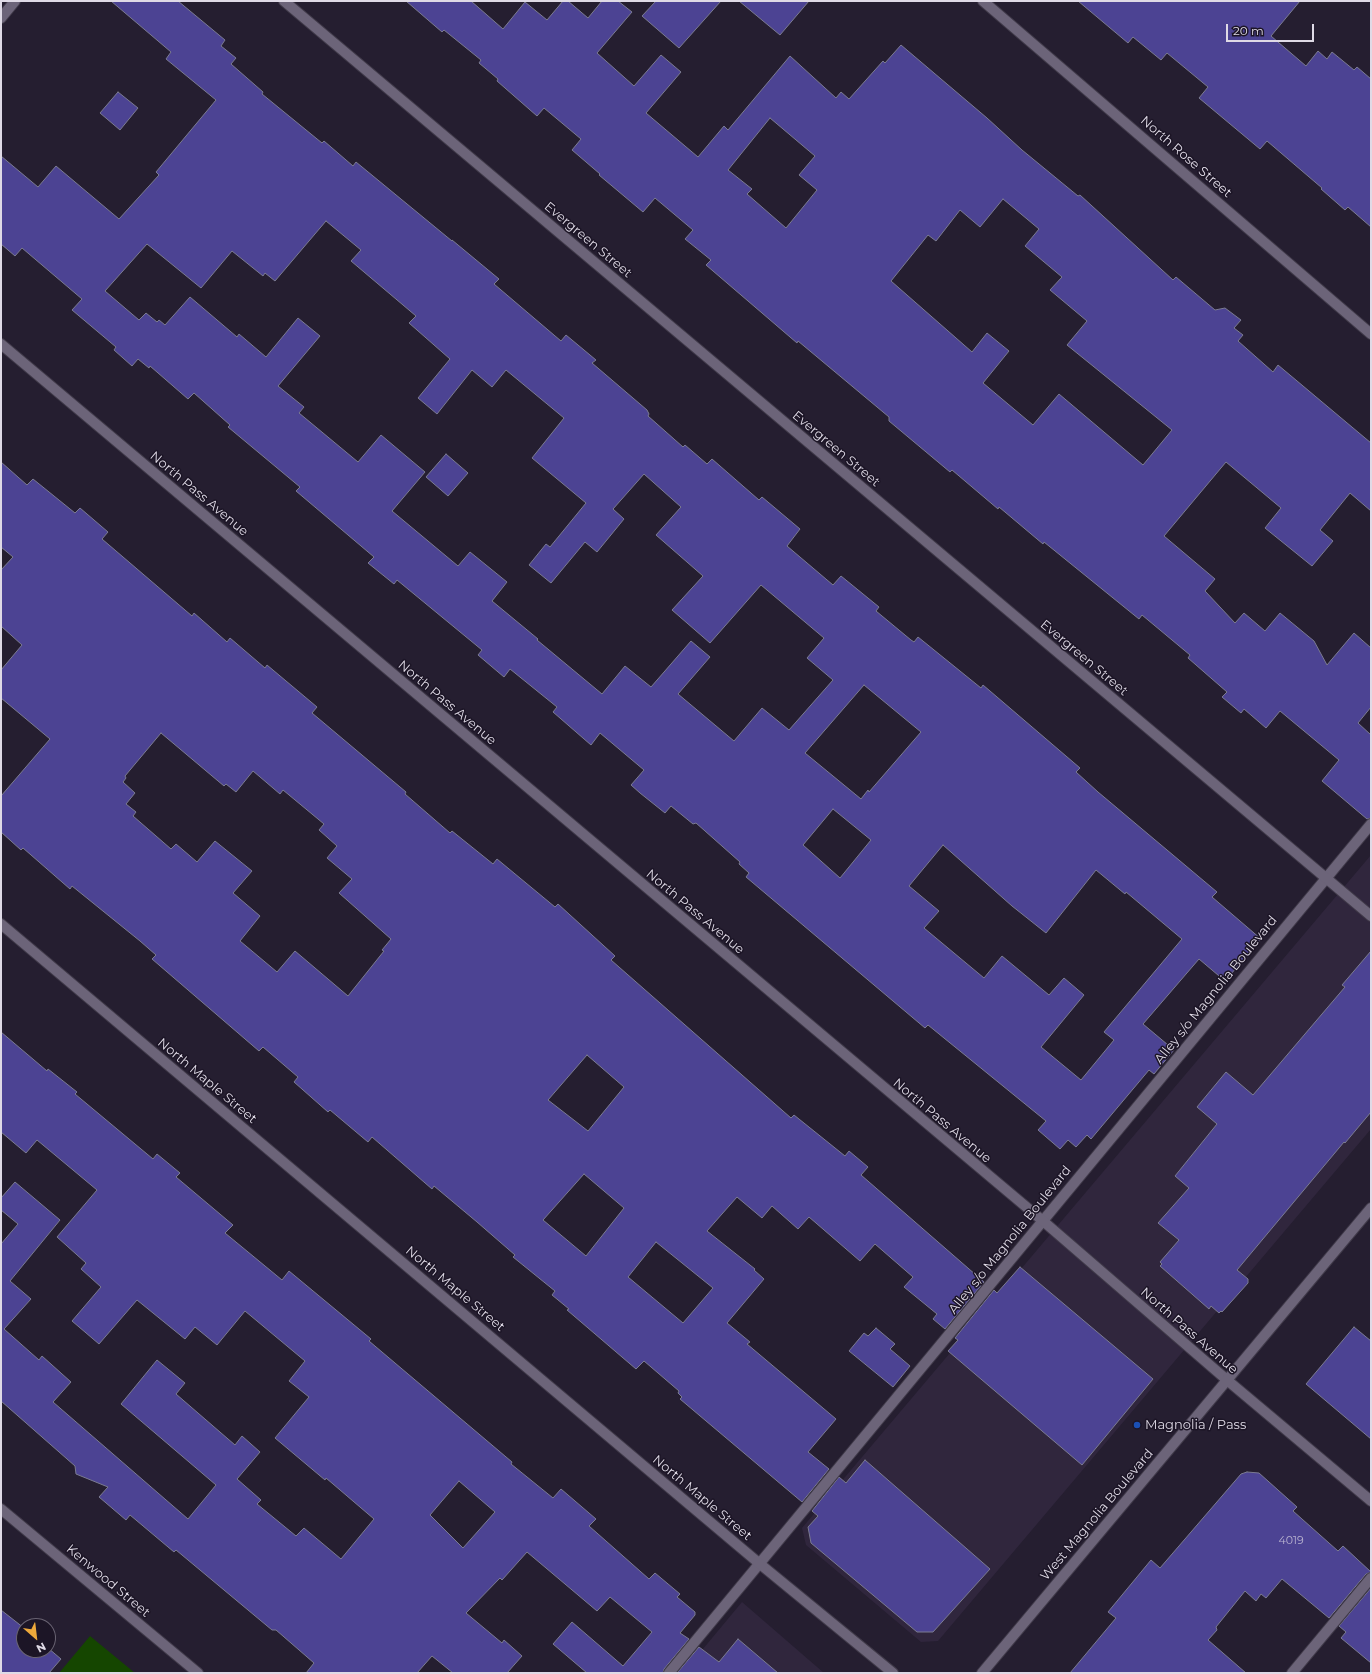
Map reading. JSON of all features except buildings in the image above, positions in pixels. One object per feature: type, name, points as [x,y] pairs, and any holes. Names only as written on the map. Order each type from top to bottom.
[{"type":"street","points":[[1,18],[15,1]]},
{"type":"street","name":"Evergreen Street","points":[[284,1],[1371,916]]},
{"type":"street","name":"North Rose Street","points":[[983,1],[1371,334]]},
{"type":"street","name":"North Pass Avenue","points":[[1,344],[1043,1221],[1227,1380],[1371,1501]]},
{"type":"street","name":"Alley s/o Magnolia Boulevard","points":[[669,1673],[1371,824]]},
{"type":"street","name":"North Maple Street","points":[[1,924],[760,1564],[893,1673]]},
{"type":"street","name":"West Magnolia Boulevard","points":[[982,1673],[1371,1208]]},
{"type":"street","name":"Kenwood Street","points":[[1,1509],[198,1673]]},
{"type":"street","points":[[1292,1673],[1371,1578]]},
{"type":"shaded area","points":[[1371,855],[1371,1129],[938,1641],[921,1642],[806,1545],[802,1528]]},
{"type":"shaded area","points":[[742,1602],[824,1673],[683,1673]]},
{"type":"green space","points":[[90,1636],[135,1673],[59,1673]]},
{"type":"place","name":"Magnolia / Pass","points":[[1137,1425]]}]
